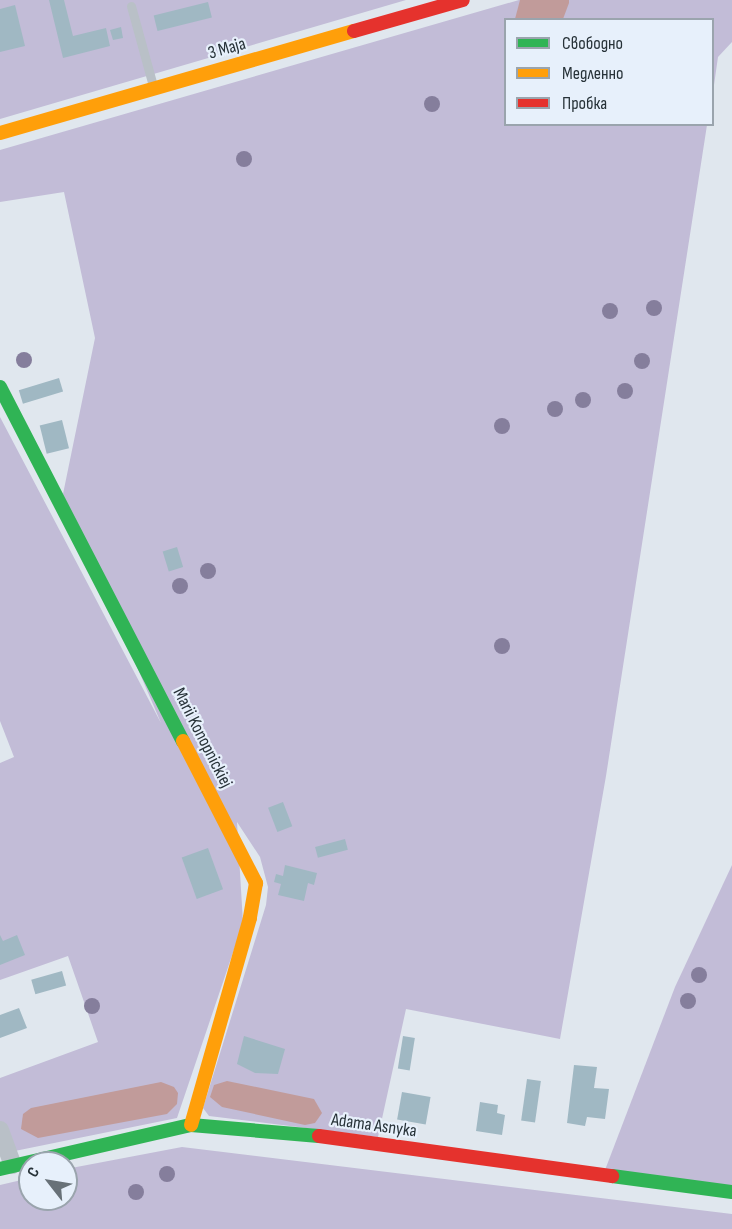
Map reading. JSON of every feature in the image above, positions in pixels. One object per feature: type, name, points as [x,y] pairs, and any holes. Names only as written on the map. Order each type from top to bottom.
[{"type":"street","name":"3 Maja","points":[[0,133],[463,0]]},
{"type":"street","name":"Marii Konopnickiej","points":[[0,387],[256,883],[250,918],[191,1125]]},
{"type":"street","name":"Adama Asnyka","points":[[7,1167],[191,1125],[274,1130],[732,1192]]},
{"type":"street","points":[[0,1130],[7,1167]]},
{"type":"lane","points":[[131,6],[154,89]]},
{"type":"shaded area","points":[[0,0],[406,0],[0,119]]},
{"type":"shaded area","points":[[519,0],[732,0],[732,42],[718,57],[714,85],[714,18],[504,18],[504,126],[707,126],[606,776],[560,1039],[406,1009],[378,1137],[209,1116],[203,1108],[266,905],[268,887],[260,857],[237,822],[243,923],[177,1118],[0,1154],[0,1078],[98,1042],[68,956],[0,980],[0,763],[14,757],[0,721],[0,417],[161,723],[63,494],[95,338],[64,192],[0,202],[0,150]]},
{"type":"shaded area","points":[[520,0],[569,0],[563,18],[515,18]]},
{"type":"shaded area","points":[[732,865],[732,1186],[605,1170],[675,987]]},
{"type":"shaded area","points":[[227,1081],[314,1099],[322,1113],[315,1123],[305,1125],[222,1107],[210,1097],[214,1085]]},
{"type":"shaded area","points":[[161,1082],[174,1087],[178,1093],[177,1104],[167,1114],[38,1138],[21,1129],[23,1114],[31,1108]]},
{"type":"shaded area","points":[[182,1147],[732,1214],[732,1229],[0,1229],[0,1185],[18,1181],[18,1211],[78,1211],[78,1167]]},
{"type":"building","points":[[49,0],[64,0],[73,36],[106,28],[110,46],[63,58]]},
{"type":"building","points":[[208,2],[212,18],[158,31],[154,16]]},
{"type":"building","points":[[15,5],[25,46],[0,52],[0,9]]},
{"type":"building","points":[[121,27],[123,38],[113,40],[110,30]]},
{"type":"building","points":[[59,378],[63,391],[23,404],[19,390]]},
{"type":"building","points":[[62,420],[69,448],[47,454],[40,426]]},
{"type":"building","points":[[177,547],[183,567],[169,571],[163,551]]},
{"type":"building","points":[[283,802],[292,826],[277,832],[268,808]]},
{"type":"building","points":[[345,839],[348,850],[318,858],[315,847]]},
{"type":"building","points":[[208,848],[223,889],[197,899],[182,858]]},
{"type":"building","points":[[285,865],[317,873],[314,885],[308,883],[304,901],[278,895],[281,884],[274,882],[276,874],[283,876]]},
{"type":"building","points":[[0,935],[3,941],[17,935],[25,955],[0,965]]},
{"type":"building","points":[[62,971],[66,985],[35,994],[31,980]]},
{"type":"building","points":[[19,1008],[27,1028],[0,1038],[0,1015]]},
{"type":"building","points":[[244,1036],[285,1049],[278,1074],[255,1073],[237,1064]]},
{"type":"building","points":[[403,1036],[415,1038],[410,1070],[398,1069]]},
{"type":"building","points":[[574,1065],[597,1067],[594,1088],[609,1089],[605,1119],[587,1117],[585,1126],[567,1123]]},
{"type":"building","points":[[527,1079],[541,1081],[535,1123],[521,1121]]},
{"type":"building","points":[[402,1092],[431,1097],[426,1125],[397,1120]]},
{"type":"building","points":[[480,1102],[498,1105],[497,1113],[505,1115],[502,1135],[476,1131]]},
{"type":"traffic: fast","points":[[0,387],[183,741]]},
{"type":"traffic: fast","points":[[0,1169],[191,1125],[319,1136]]},
{"type":"traffic: fast","points":[[612,1176],[732,1192]]},
{"type":"traffic: slow","points":[[0,133],[354,31]]},
{"type":"traffic: slow","points":[[183,741],[256,883],[250,918],[191,1125]]},
{"type":"traffic: jam","points":[[354,31],[463,0]]},
{"type":"traffic: jam","points":[[319,1136],[612,1176]]}]
